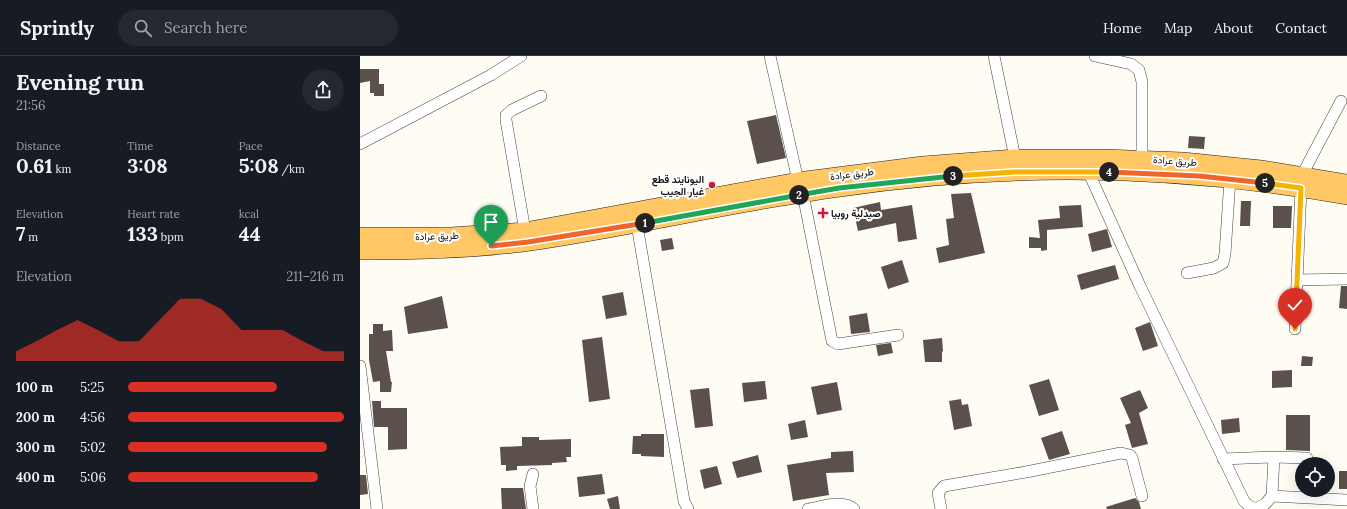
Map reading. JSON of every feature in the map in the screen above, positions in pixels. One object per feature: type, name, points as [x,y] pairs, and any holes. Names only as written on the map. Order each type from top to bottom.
[{"type":"main road","name":"طريق عرادة","points":[[360,251],[400,251],[491,246],[528,242],[635,218],[923,165],[1015,158],[1142,159],[1209,163],[1302,182],[1347,196]]},
{"type":"main road","name":"طريق عرادة","points":[[800,188],[839,188],[929,177],[1015,172],[1088,171],[1192,175],[1230,179],[1347,183]]},
{"type":"main road","name":"طريق عرادة","points":[[360,236],[451,236],[525,231],[635,218]]},
{"type":"street","points":[[360,144],[491,75],[521,56]]},
{"type":"street","points":[[770,56],[800,188],[832,341],[838,344],[898,335]]},
{"type":"street","points":[[994,56],[1015,158]]},
{"type":"street","points":[[1095,56],[1132,64],[1139,70],[1142,82],[1142,159]]},
{"type":"street","points":[[525,231],[506,115],[512,110],[542,96]]},
{"type":"street","points":[[1295,329],[1302,182],[1341,101]]},
{"type":"street","points":[[1088,171],[1140,286],[1223,459],[1244,501],[1249,506],[1257,509],[1265,504],[1272,496],[1274,457]]},
{"type":"street","points":[[1187,273],[1214,268],[1223,263],[1225,254],[1230,179]]},
{"type":"street","points":[[635,218],[684,500],[688,509]]},
{"type":"street","points":[[1297,280],[1347,279]]},
{"type":"street","points":[[360,366],[377,509]]},
{"type":"street","points":[[941,509],[938,493],[944,486],[1026,472],[1121,453],[1130,454],[1132,458],[1142,496]]},
{"type":"street","points":[[1223,459],[1295,458]]},
{"type":"street","points":[[533,474],[530,486],[533,509]]},
{"type":"street","points":[[1272,496],[1347,500]]},
{"type":"street","points":[[808,509],[840,504],[849,505],[854,509]]},
{"type":"building","points":[[360,69],[379,69],[379,84],[384,84],[384,96],[374,96],[374,93],[370,93],[370,81],[360,83]]},
{"type":"building","points":[[776,115],[786,158],[757,164],[747,121]]},
{"type":"building","points":[[1189,136],[1205,137],[1204,149],[1188,148]]},
{"type":"building","points":[[971,193],[985,253],[939,263],[936,248],[949,245],[946,219],[954,218],[951,194]]},
{"type":"building","points":[[1241,201],[1251,201],[1250,226],[1240,226]]},
{"type":"building","points":[[880,202],[881,210],[912,205],[917,239],[898,242],[896,223],[858,231],[853,208]]},
{"type":"building","points":[[1081,205],[1083,227],[1047,230],[1047,250],[1041,251],[1041,248],[1029,248],[1029,237],[1040,238],[1038,220],[1060,218],[1059,206]]},
{"type":"building","points":[[1273,206],[1292,206],[1291,228],[1273,228]]},
{"type":"building","points":[[1107,229],[1112,247],[1092,252],[1088,234]]},
{"type":"building","points":[[672,238],[674,249],[662,251],[660,240]]},
{"type":"building","points":[[902,260],[909,282],[888,289],[881,267]]},
{"type":"building","points":[[1115,265],[1119,279],[1081,290],[1077,275]]},
{"type":"building","points":[[1341,286],[1347,286],[1347,309],[1339,308]]},
{"type":"building","points":[[623,292],[627,315],[606,319],[602,296]]},
{"type":"building","points":[[442,296],[448,328],[408,334],[404,307]]},
{"type":"building","points":[[867,313],[870,332],[851,334],[849,316]]},
{"type":"building","points":[[1150,322],[1158,346],[1143,351],[1135,328]]},
{"type":"building","points":[[373,324],[383,324],[383,331],[392,330],[393,351],[386,351],[392,382],[391,392],[380,392],[380,381],[373,382],[369,360],[369,334],[373,334]]},
{"type":"building","points":[[602,337],[610,399],[589,402],[582,340]]},
{"type":"building","points":[[942,338],[942,362],[925,362],[923,340]]},
{"type":"building","points":[[891,343],[893,353],[878,356],[876,345]]},
{"type":"building","points":[[1302,356],[1313,357],[1312,366],[1301,366]]},
{"type":"building","points":[[1292,370],[1292,387],[1272,388],[1272,371]]},
{"type":"building","points":[[1049,379],[1059,410],[1039,416],[1029,385]]},
{"type":"building","points":[[765,381],[767,399],[744,402],[742,383]]},
{"type":"building","points":[[837,382],[842,410],[817,415],[811,387]]},
{"type":"building","points":[[709,388],[713,426],[695,428],[690,390]]},
{"type":"building","points":[[1140,390],[1148,408],[1139,413],[1148,444],[1132,448],[1125,425],[1131,423],[1120,398]]},
{"type":"building","points":[[961,399],[962,405],[968,404],[972,426],[954,430],[949,401]]},
{"type":"building","points":[[372,401],[381,401],[381,408],[407,408],[407,449],[388,450],[388,427],[374,427]]},
{"type":"building","points":[[1286,415],[1310,415],[1310,451],[1286,450]]},
{"type":"building","points":[[1239,418],[1240,432],[1222,434],[1221,420]]},
{"type":"building","points":[[805,420],[808,437],[791,440],[788,424]]},
{"type":"building","points":[[1062,431],[1070,454],[1049,460],[1041,438]]},
{"type":"building","points":[[641,434],[664,434],[664,457],[632,454],[633,436],[641,436]]},
{"type":"building","points":[[522,437],[539,437],[539,440],[571,439],[571,457],[566,457],[567,462],[552,463],[552,465],[517,466],[517,470],[506,471],[506,465],[501,465],[500,447],[522,446]]},
{"type":"building","points":[[853,451],[854,472],[826,473],[829,495],[793,501],[787,465],[831,458],[831,452]]},
{"type":"building","points":[[758,455],[762,472],[737,478],[732,462]]},
{"type":"building","points":[[717,466],[722,484],[704,489],[700,470]]},
{"type":"building","points":[[1339,471],[1347,471],[1347,489],[1339,489]]},
{"type":"building","points":[[602,474],[605,494],[579,497],[577,477]]},
{"type":"building","points":[[360,475],[366,475],[368,494],[360,495]]},
{"type":"building","points":[[501,488],[523,488],[526,509],[502,509]]},
{"type":"building","points":[[618,496],[620,509],[610,509],[607,499]]},
{"type":"building","points":[[1135,498],[1139,502],[1141,509],[1107,509],[1106,507]]},
{"type":"place","name":"اليونايتد قطع غيار الجيب","points":[[712,185]]},
{"type":"place","name":"صيدلية روبيا","points":[[823,213]]},
{"type":"route","points":[[491,246],[528,242],[637,224],[839,188],[929,177],[1058,171],[1127,172],[1199,176],[1301,188],[1295,329]]}]
